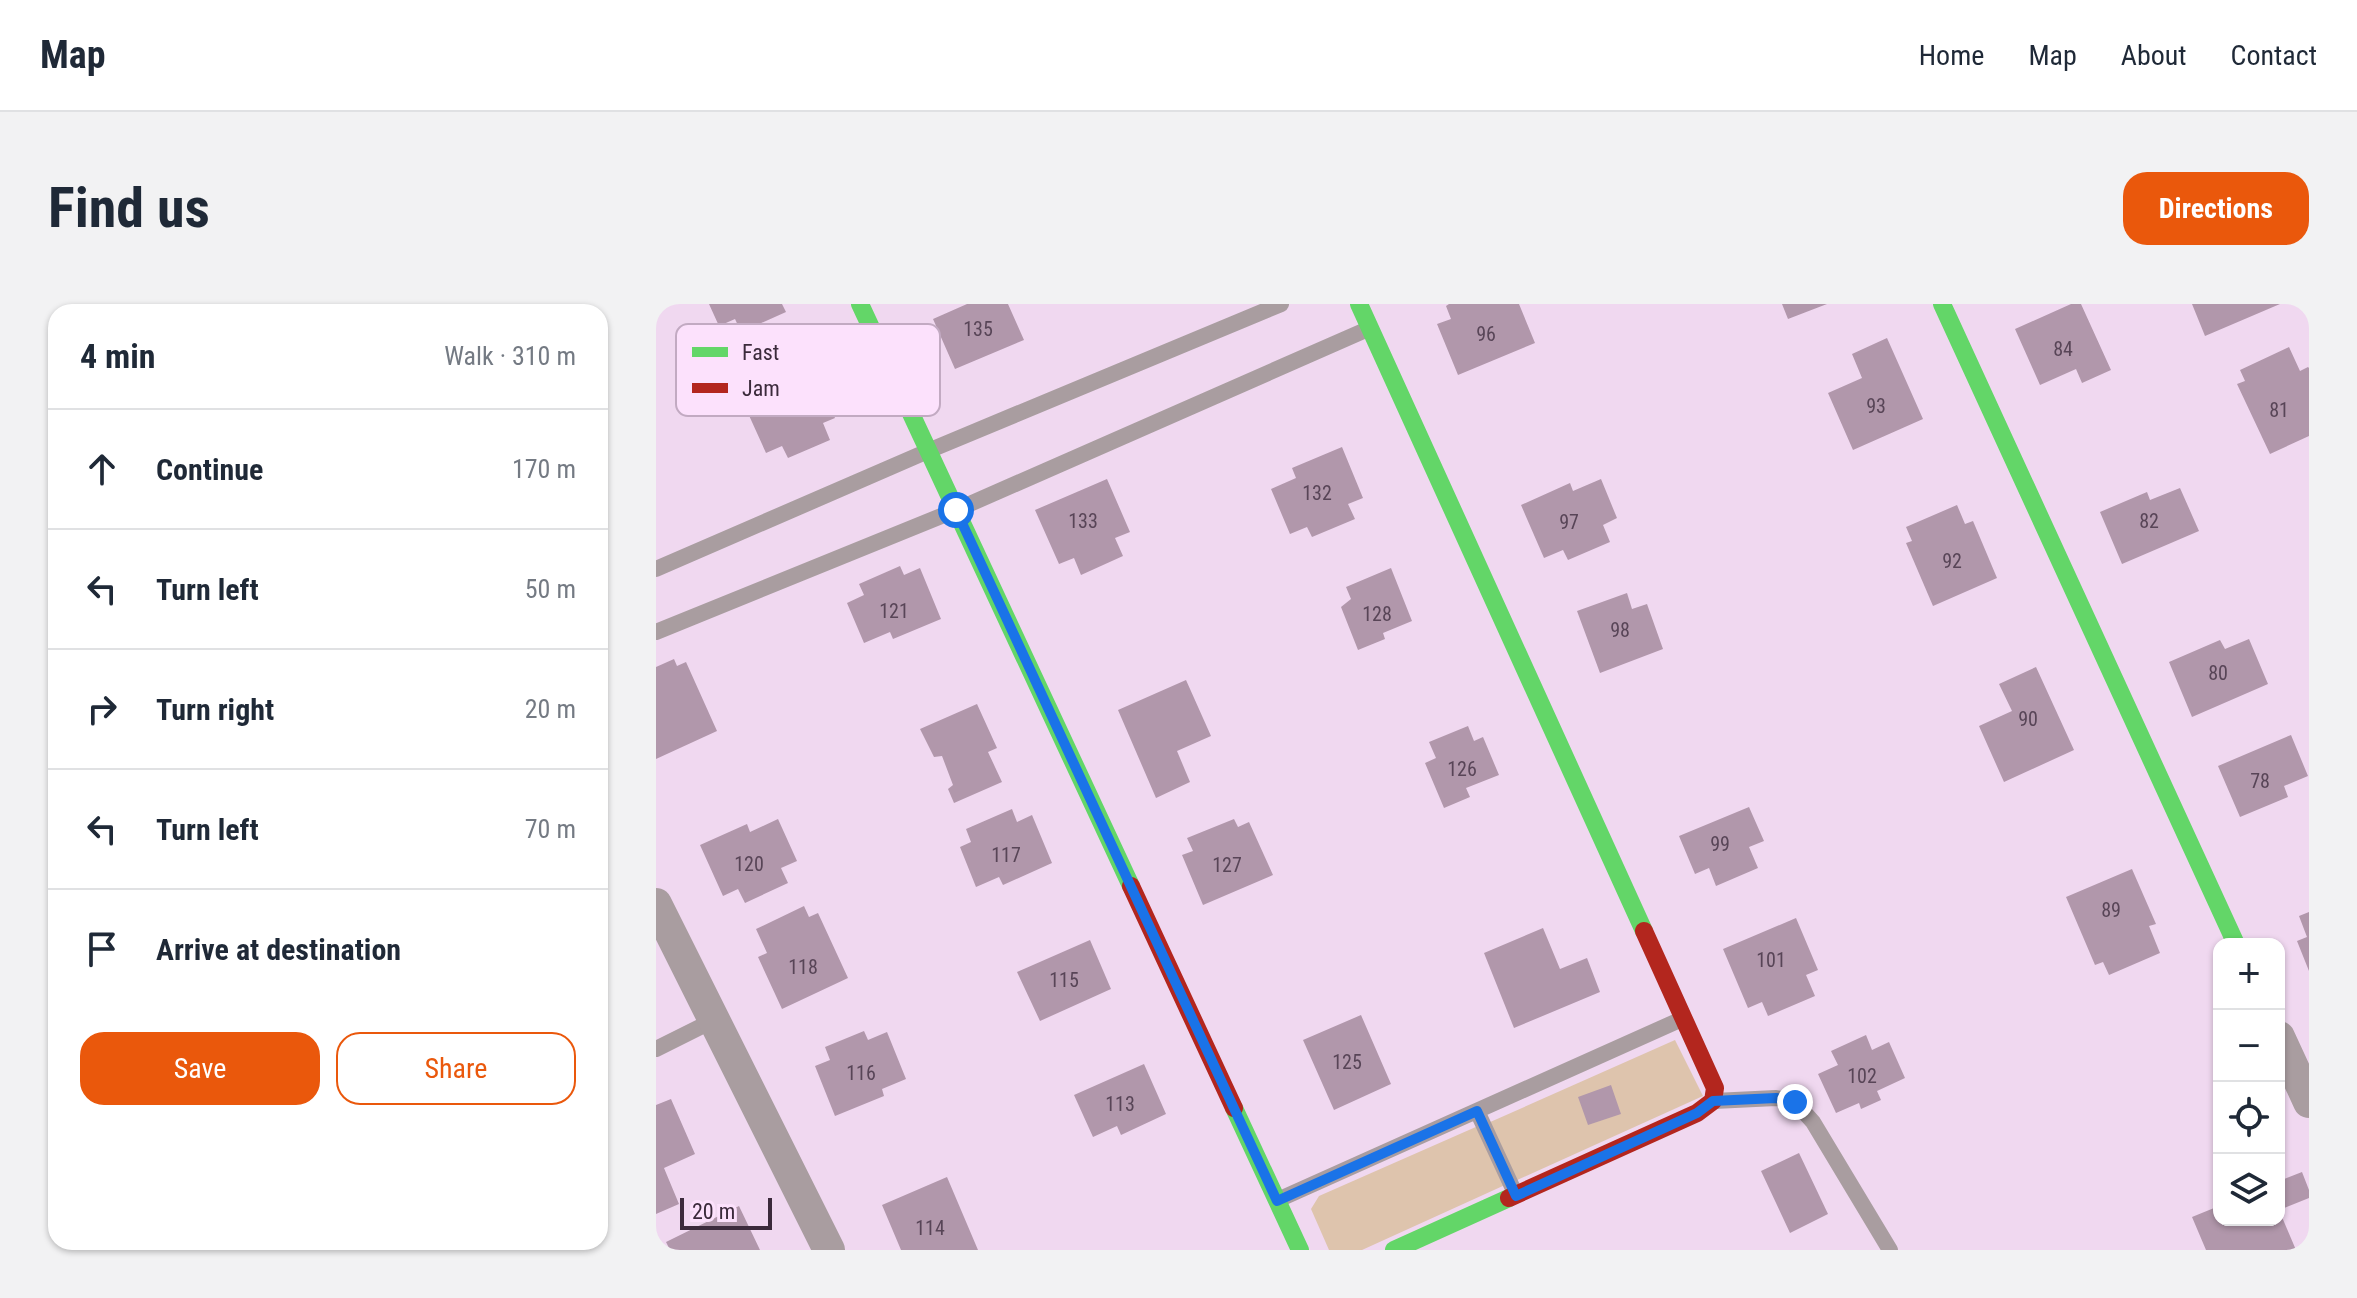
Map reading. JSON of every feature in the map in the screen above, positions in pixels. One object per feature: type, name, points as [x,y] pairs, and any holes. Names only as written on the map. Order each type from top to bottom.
[{"type":"street","points":[[860,304],[869,324]]},
{"type":"street","points":[[1359,304],[1715,1088],[1713,1101],[1697,1113],[1394,1250]]},
{"type":"street","points":[[1942,304],[2233,938]]},
{"type":"street","points":[[912,416],[1300,1250]]},
{"type":"street","points":[[656,904],[829,1250]]},
{"type":"street","points":[[2285,1050],[2309,1102]]},
{"type":"lane","points":[[656,569],[928,451],[1281,304]]},
{"type":"lane","points":[[656,632],[956,510],[1370,328]]},
{"type":"lane","points":[[1277,1201],[1683,1018]]},
{"type":"lane","points":[[656,1049],[714,1020]]},
{"type":"lane","points":[[1713,1101],[1776,1098],[1795,1102],[1813,1122],[1890,1250]]},
{"type":"lane","points":[[1477,1111],[1516,1196]]},
{"type":"shaded area","points":[[1675,1040],[1703,1096],[1515,1181],[1488,1123]]},
{"type":"shaded area","points":[[1478,1126],[1505,1185],[1362,1250],[1329,1250],[1311,1209],[1319,1196]]},
{"type":"building","points":[[709,304],[782,304],[786,312],[759,324],[737,324],[735,319],[718,324]]},
{"type":"building","points":[[967,304],[1008,304],[1024,340],[955,369],[940,335],[940,324],[935,324],[933,319]]},
{"type":"building","points":[[1519,304],[1535,343],[1458,375],[1437,324],[1451,319],[1446,306]]},
{"type":"building","points":[[1782,304],[1827,304],[1788,319]]},
{"type":"building","points":[[2071,304],[2081,304],[2111,370],[2082,383],[2076,369],[2040,385],[2015,329]]},
{"type":"building","points":[[2192,304],[2280,304],[2205,336]]},
{"type":"building","points":[[1887,338],[1923,419],[1853,450],[1828,393],[1862,378],[1852,354]]},
{"type":"building","points":[[2289,347],[2300,371],[2309,368],[2309,436],[2270,454],[2237,384],[2245,381],[2240,370]]},
{"type":"building","points":[[749,416],[834,416],[823,423],[830,440],[788,458],[782,446],[766,453]]},
{"type":"building","points":[[1342,447],[1363,498],[1348,504],[1355,519],[1312,537],[1307,527],[1290,534],[1271,489],[1296,478],[1292,468]]},
{"type":"building","points":[[1107,479],[1130,532],[1115,538],[1123,556],[1081,575],[1074,558],[1059,564],[1035,510]]},
{"type":"building","points":[[1601,479],[1617,518],[1603,525],[1610,542],[1568,560],[1563,550],[1544,558],[1521,505],[1570,483],[1573,491]]},
{"type":"building","points":[[2180,488],[2199,531],[2122,564],[2100,512],[2147,492],[2150,500]]},
{"type":"building","points":[[1957,505],[1965,524],[1973,521],[1997,578],[1933,606],[1906,543],[1912,541],[1906,527]]},
{"type":"building","points":[[900,566],[904,575],[920,568],[941,619],[893,639],[890,632],[864,643],[847,603],[864,595],[859,584]]},
{"type":"building","points":[[1391,568],[1412,621],[1383,633],[1385,639],[1358,650],[1341,607],[1351,599],[1346,587]]},
{"type":"building","points":[[1627,593],[1632,609],[1647,604],[1663,649],[1600,673],[1577,611]]},
{"type":"building","points":[[2249,639],[2268,684],[2192,717],[2169,662],[2220,640],[2225,649]]},
{"type":"building","points":[[674,659],[677,666],[686,662],[717,731],[656,759],[656,667]]},
{"type":"building","points":[[2036,667],[2074,750],[2004,782],[1979,726],[2012,711],[1999,684]]},
{"type":"building","points":[[1186,680],[1211,736],[1177,751],[1190,782],[1156,798],[1118,710]]},
{"type":"building","points":[[977,704],[997,748],[988,752],[1002,782],[954,803],[948,789],[953,785],[942,756],[934,757],[920,729]]},
{"type":"building","points":[[1468,726],[1474,741],[1483,737],[1499,775],[1466,788],[1470,797],[1444,808],[1425,763],[1436,758],[1429,742]]},
{"type":"building","points":[[2291,735],[2308,776],[2284,786],[2288,797],[2240,817],[2218,766]]},
{"type":"building","points":[[1749,807],[1764,841],[1749,847],[1758,868],[1716,886],[1709,868],[1695,874],[1679,836]]},
{"type":"building","points":[[1012,809],[1017,822],[1032,815],[1052,863],[1003,885],[999,877],[976,887],[960,847],[971,842],[966,829]]},
{"type":"building","points":[[778,819],[797,861],[781,868],[788,883],[745,903],[738,889],[723,896],[700,845],[747,824],[750,832]]},
{"type":"building","points":[[1234,819],[1238,827],[1249,822],[1273,875],[1203,905],[1182,855],[1193,851],[1187,838]]},
{"type":"building","points":[[2132,869],[2156,924],[2149,926],[2160,953],[2109,975],[2103,962],[2095,965],[2066,897]]},
{"type":"building","points":[[804,906],[809,917],[818,913],[848,978],[782,1009],[758,957],[767,953],[756,929]]},
{"type":"building","points":[[2309,912],[2309,971],[2297,941],[2307,937],[2299,916]]},
{"type":"building","points":[[1796,918],[1818,970],[1806,975],[1815,996],[1768,1016],[1762,1002],[1748,1008],[1723,949]]},
{"type":"building","points":[[1543,928],[1560,969],[1587,958],[1600,992],[1514,1028],[1484,953]]},
{"type":"building","points":[[1090,940],[1111,989],[1040,1021],[1017,972]]},
{"type":"building","points":[[1361,1015],[1391,1084],[1334,1110],[1303,1040]]},
{"type":"building","points":[[864,1031],[868,1040],[887,1032],[906,1079],[882,1089],[884,1096],[835,1116],[815,1066],[830,1060],[825,1047]]},
{"type":"building","points":[[1866,1035],[1872,1050],[1889,1042],[1905,1078],[1877,1091],[1881,1100],[1861,1109],[1859,1103],[1836,1113],[1818,1074],[1838,1065],[1831,1051]]},
{"type":"building","points":[[1144,1064],[1166,1114],[1121,1135],[1117,1126],[1093,1137],[1074,1095]]},
{"type":"building","points":[[1611,1085],[1621,1114],[1588,1125],[1578,1097]]},
{"type":"building","points":[[671,1099],[695,1154],[664,1168],[679,1204],[656,1214],[656,1105]]},
{"type":"building","points":[[1799,1153],[1828,1214],[1790,1233],[1761,1171]]},
{"type":"building","points":[[2302,1172],[2309,1198],[2285,1208],[2285,1179]]},
{"type":"building","points":[[947,1177],[978,1250],[901,1250],[882,1205]]},
{"type":"building","points":[[739,1206],[760,1250],[670,1250],[666,1242]]},
{"type":"building","points":[[2213,1208],[2213,1226],[2285,1224],[2296,1250],[2206,1250],[2192,1217]]},
{"type":"traffic: fast","points":[[860,304],[869,324]]},
{"type":"traffic: fast","points":[[1359,304],[1644,931]]},
{"type":"traffic: fast","points":[[1942,304],[2233,938]]},
{"type":"traffic: fast","points":[[912,416],[1131,886]]},
{"type":"traffic: fast","points":[[1234,1108],[1300,1250]]},
{"type":"traffic: fast","points":[[1394,1250],[1509,1198]]},
{"type":"traffic: jam","points":[[1131,886],[1234,1108]]},
{"type":"traffic: jam","points":[[1509,1198],[1697,1113],[1713,1101],[1715,1088],[1644,931]]},
{"type":"route","points":[[956,510],[1277,1201],[1477,1111],[1516,1196],[1697,1113],[1713,1101],[1776,1098],[1795,1102]]}]
